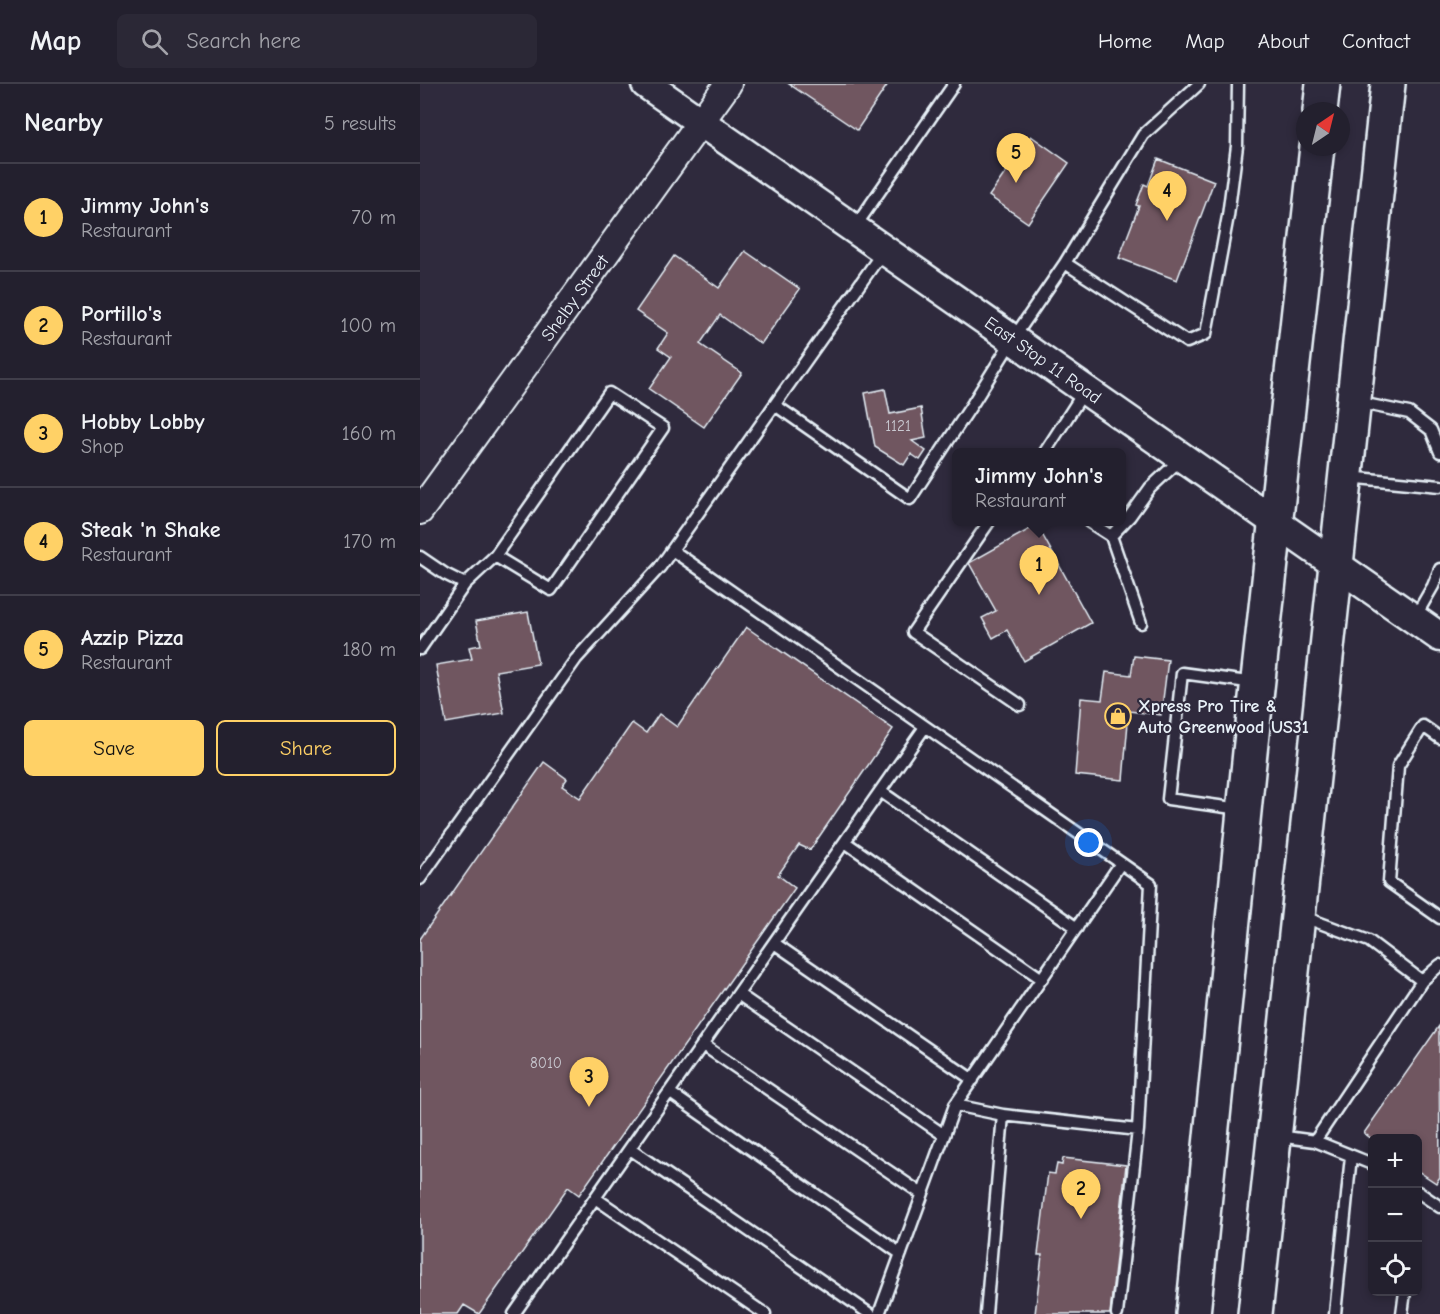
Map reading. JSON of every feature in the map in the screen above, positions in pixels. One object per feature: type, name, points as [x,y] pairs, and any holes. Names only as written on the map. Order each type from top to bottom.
[{"type":"main road","name":"East Stop 11 Road","points":[[646,84],[1440,637]]},
{"type":"main road","points":[[1321,102],[1323,84]]},
{"type":"main road","points":[[1255,1314],[1388,84]]},
{"type":"main road","points":[[1193,1314],[1244,810],[1316,156]]},
{"type":"street","name":"Shelby Street","points":[[420,511],[728,84]]},
{"type":"lane","points":[[854,228],[954,84]]},
{"type":"lane","points":[[775,405],[910,499],[1065,263],[1143,135],[1199,84]]},
{"type":"lane","points":[[1065,263],[1186,342],[1206,334],[1231,193],[1237,146],[1238,84]]},
{"type":"lane","points":[[420,879],[576,659],[660,567],[884,250]]},
{"type":"lane","points":[[1049,448],[1086,390]]},
{"type":"lane","points":[[420,649],[465,584],[495,556],[609,393],[663,428],[551,590],[495,556]]},
{"type":"lane","points":[[1353,401],[1409,413],[1431,430],[1440,452]]},
{"type":"lane","points":[[1126,520],[1150,488],[1182,458]]},
{"type":"lane","points":[[1345,477],[1440,486]]},
{"type":"lane","points":[[985,526],[913,632],[1020,705]]},
{"type":"lane","points":[[1095,526],[1111,536],[1141,622]]},
{"type":"lane","points":[[1111,536],[1120,526]]},
{"type":"lane","points":[[672,550],[1151,884],[1138,1131],[1117,1314]]},
{"type":"lane","points":[[420,557],[465,584]]},
{"type":"lane","points":[[1414,620],[1440,569]]},
{"type":"lane","points":[[1244,810],[1168,799],[1169,788],[1182,673],[1258,683]]},
{"type":"lane","points":[[1440,738],[1423,726],[1398,766],[1389,882],[1440,918]]},
{"type":"lane","points":[[514,1314],[926,727]]},
{"type":"lane","points":[[880,792],[1077,928]]},
{"type":"lane","points":[[844,842],[1042,979]]},
{"type":"lane","points":[[879,1314],[955,1105],[1121,863]]},
{"type":"lane","points":[[1298,914],[1369,941],[1422,981]]},
{"type":"lane","points":[[774,943],[973,1080]]},
{"type":"lane","points":[[1315,1141],[1422,981],[1440,965]]},
{"type":"lane","points":[[738,994],[944,1135]]},
{"type":"lane","points":[[703,1045],[922,1194]]},
{"type":"lane","points":[[669,1092],[901,1254]]},
{"type":"lane","points":[[955,1105],[1004,1115],[1138,1131]]},
{"type":"lane","points":[[986,1314],[1004,1115]]},
{"type":"lane","points":[[1274,1136],[1315,1141],[1368,1162]]},
{"type":"lane","points":[[630,1149],[870,1314]]},
{"type":"lane","points":[[1335,1314],[1351,1156]]},
{"type":"lane","points":[[1422,1196],[1440,1207]]},
{"type":"lane","points":[[595,1198],[765,1314]]},
{"type":"lane","points":[[1402,1314],[1404,1296]]},
{"type":"building","points":[[789,84],[888,84],[857,130]]},
{"type":"building","points":[[1031,136],[1069,163],[1028,223],[989,196]]},
{"type":"building","points":[[1158,159],[1214,181],[1177,280],[1119,258],[1139,206],[1136,205],[1144,184],[1148,186]]},
{"type":"building","points":[[745,251],[800,289],[761,344],[720,315],[700,344],[742,373],[704,427],[649,389],[671,357],[658,348],[668,333],[636,311],[674,256],[719,288]]},
{"type":"building","points":[[885,389],[890,414],[921,408],[926,438],[912,441],[926,451],[920,460],[911,454],[904,465],[875,447],[865,393]]},
{"type":"building","points":[[1038,526],[1091,623],[1024,661],[1007,630],[993,638],[982,618],[996,611],[969,563]]},
{"type":"building","points":[[528,612],[538,664],[496,671],[504,713],[446,723],[436,665],[472,659],[469,647],[481,645],[476,621]]},
{"type":"building","points":[[746,627],[893,729],[810,850],[799,845],[778,875],[795,888],[579,1195],[568,1187],[479,1314],[464,1305],[458,1314],[420,1314],[420,939],[544,762],[567,779],[562,786],[580,798],[632,723],[646,733],[659,714],[677,727]]},
{"type":"building","points":[[1134,656],[1168,660],[1161,715],[1129,711],[1123,780],[1075,775],[1081,698],[1102,700],[1106,672],[1131,675]]},
{"type":"building","points":[[1439,1026],[1440,1177],[1436,1183],[1422,1174],[1422,1134],[1368,1134],[1368,1136],[1364,1133]]},
{"type":"building","points":[[1063,1158],[1126,1165],[1110,1314],[1035,1314],[1042,1255],[1038,1255],[1048,1173],[1055,1174],[1057,1164],[1062,1165]]},
{"type":"place","name":"Azzip Pizza","points":[[1016,183]]},
{"type":"place","name":"Steak 'n Shake","points":[[1167,221]]},
{"type":"place","name":"Jimmy John's","points":[[1039,595]]},
{"type":"place","name":"Xpress Pro Tire & Auto Greenwood US31","points":[[1118,716]]},
{"type":"place","name":"Hobby Lobby","points":[[589,1107]]},
{"type":"place","name":"Portillo's","points":[[1081,1219]]}]
